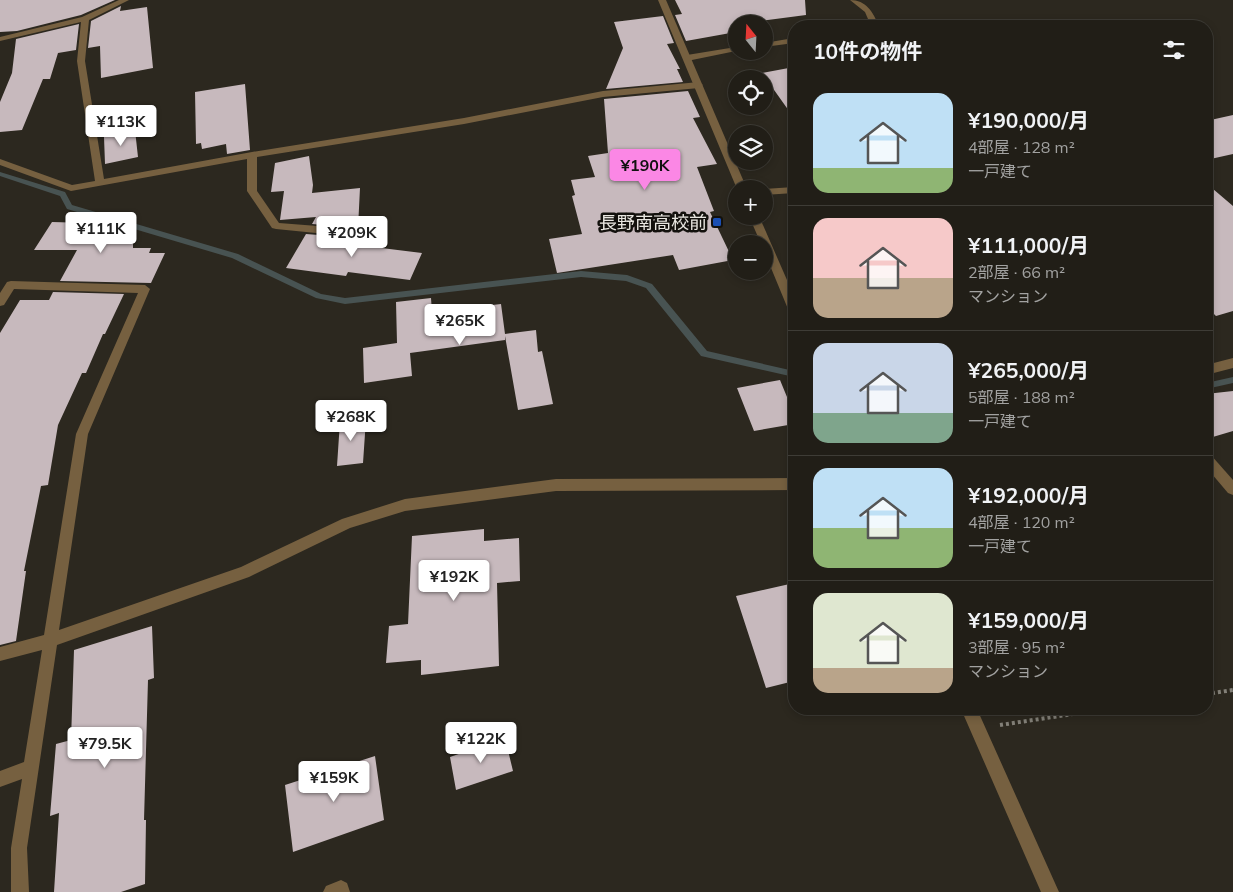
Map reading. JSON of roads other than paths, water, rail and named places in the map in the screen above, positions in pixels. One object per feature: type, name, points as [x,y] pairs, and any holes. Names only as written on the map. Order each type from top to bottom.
[{"type":"street","points":[[0,40],[86,19],[125,0]]},
{"type":"street","points":[[662,0],[738,180]]},
{"type":"street","points":[[854,0],[868,11],[872,20]]},
{"type":"street","points":[[86,19],[81,61],[100,183]]},
{"type":"street","points":[[773,44],[788,41]]},
{"type":"street","points":[[687,58],[728,50]]},
{"type":"street","points":[[0,162],[71,188],[252,155],[464,121],[603,94],[699,85]]},
{"type":"street","points":[[252,155],[252,191],[276,226],[356,234]]},
{"type":"street","points":[[773,191],[788,190]]},
{"type":"street","points":[[758,225],[788,295]]},
{"type":"street","points":[[0,302],[11,285],[145,289],[82,434],[19,848],[20,892]]},
{"type":"street","points":[[1213,368],[1233,363]]},
{"type":"street","points":[[1213,466],[1233,489]]},
{"type":"street","points":[[0,654],[51,640],[244,572],[347,523],[405,506],[556,484],[788,484]]},
{"type":"street","points":[[972,715],[1050,892]]},
{"type":"street","points":[[0,779],[31,768]]},
{"type":"street","points":[[332,892],[341,889],[341,892]]},
{"type":"waterway","points":[[0,174],[63,194],[69,207],[235,256],[319,296],[345,301],[581,274],[627,278],[649,286],[704,354],[788,373]]},
{"type":"waterway","points":[[1213,384],[1233,380]]},
{"type":"place","name":"長野南高校前","points":[[717,222]]}]
